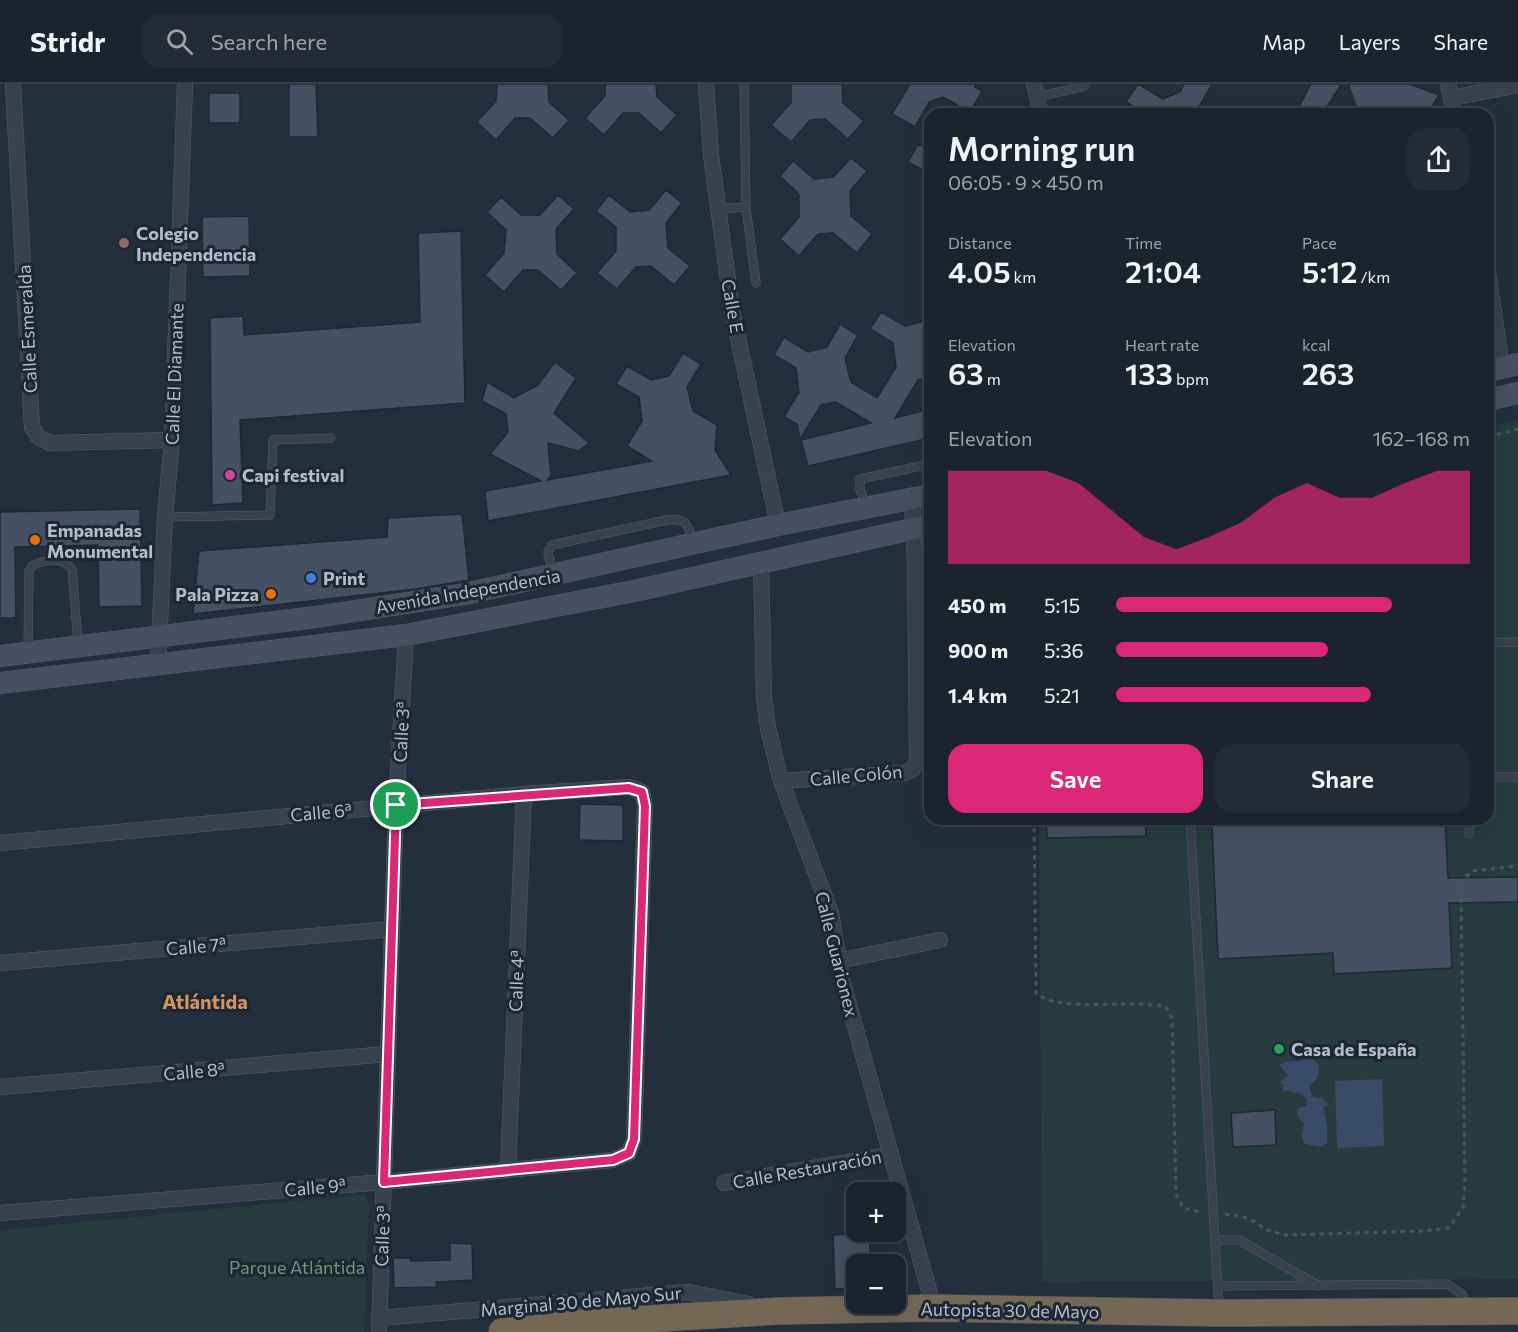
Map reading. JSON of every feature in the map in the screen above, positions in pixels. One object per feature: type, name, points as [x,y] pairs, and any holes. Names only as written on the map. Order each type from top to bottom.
[{"type":"highway","name":"Autopista 30 de Mayo","points":[[502,1332],[580,1323],[780,1311],[934,1308],[1219,1313],[1518,1311]]},
{"type":"main road","points":[[1494,399],[1518,393]]},
{"type":"main road","name":"Avenida Independencia","points":[[0,656],[389,607],[552,577],[778,525],[921,497]]},
{"type":"main road","name":"Avenida Independencia","points":[[0,683],[406,636],[492,620],[922,527]]},
{"type":"street","name":"Calle Esmeralda","points":[[13,84],[32,427],[38,437],[50,442],[172,440]]},
{"type":"street","name":"Calle El Diamante","points":[[158,664],[165,517],[172,440],[184,84]]},
{"type":"street","name":"Calle E","points":[[706,84],[718,209],[732,310],[778,525]]},
{"type":"street","points":[[1453,108],[1450,91],[1518,85]]},
{"type":"street","points":[[1035,91],[1039,108]]},
{"type":"street","points":[[1494,310],[1503,368]]},
{"type":"street","name":"Calle Colón","points":[[781,781],[906,772],[913,769],[917,761],[921,497]]},
{"type":"street","name":"Calle Guarionex","points":[[761,562],[764,696],[768,728],[781,781],[831,913],[838,961],[934,1308]]},
{"type":"street","name":"Calle 3ª","points":[[379,1325],[396,805],[406,636]]},
{"type":"street","name":"Calle 6ª","points":[[0,843],[524,794],[629,788],[642,792],[645,806],[634,1139],[629,1153]]},
{"type":"street","name":"Calle 4ª","points":[[508,1168],[524,794]]},
{"type":"street","name":"Calle 7ª","points":[[0,963],[392,929]]},
{"type":"street","points":[[838,961],[940,940]]},
{"type":"street","name":"Calle 8ª","points":[[0,1087],[388,1054]]},
{"type":"street","name":"Calle 9ª","points":[[0,1213],[384,1182],[508,1168],[613,1160],[629,1153]]},
{"type":"street","name":"Calle Restauración","points":[[724,1183],[891,1155]]},
{"type":"street","name":"Marginal 30 de Mayo Sur","points":[[379,1325],[688,1292],[780,1311]]},
{"type":"lane","points":[[744,84],[746,207],[756,283]]},
{"type":"lane","points":[[1035,91],[1084,86]]},
{"type":"lane","points":[[718,209],[746,207]]},
{"type":"lane","points":[[165,517],[270,515],[273,440],[331,438]]},
{"type":"lane","points":[[867,509],[860,489],[860,479],[924,465]]},
{"type":"lane","points":[[552,577],[548,552],[552,544],[679,518],[686,523],[695,544]]},
{"type":"lane","points":[[28,652],[29,571],[38,563],[47,561],[64,562],[72,569],[78,646]]},
{"type":"lane","points":[[1494,643],[1518,642]]},
{"type":"lane","points":[[1494,777],[1518,777]]},
{"type":"lane","points":[[1190,825],[1215,1212],[1219,1313]]},
{"type":"lane","points":[[1470,825],[1470,834]]},
{"type":"lane","points":[[1216,1239],[1239,1240],[1319,1286]]},
{"type":"lane","points":[[1218,1286],[1447,1284],[1462,1294],[1470,1311]]},
{"type":"path","points":[[1494,435],[1518,429]]},
{"type":"path","points":[[1034,825],[1036,993],[1044,1000],[1063,1004],[1150,1003],[1166,1007],[1172,1018],[1176,1194],[1183,1208],[1248,1218],[1267,1230],[1285,1235],[1424,1231],[1448,1228],[1463,1208],[1465,1185],[1461,893],[1465,878],[1472,871],[1518,866]]},
{"type":"green space","name":"Casa de España","points":[[1518,420],[1518,1279],[1042,1282],[1039,825],[1494,825],[1494,426]]},
{"type":"green space","name":"Parque Atlántida","points":[[356,1195],[365,1196],[369,1204],[364,1332],[0,1332],[0,1232],[4,1230]]},
{"type":"water","points":[[1306,1059],[1315,1060],[1319,1066],[1318,1077],[1309,1087],[1313,1097],[1320,1098],[1321,1096],[1328,1105],[1323,1107],[1327,1126],[1327,1143],[1321,1147],[1304,1144],[1302,1135],[1304,1124],[1297,1115],[1298,1108],[1306,1106],[1307,1101],[1302,1094],[1282,1090],[1284,1085],[1280,1082],[1288,1075],[1279,1065]]},
{"type":"water","points":[[1382,1079],[1384,1146],[1337,1148],[1335,1081]]},
{"type":"building","points":[[289,84],[316,84],[318,137],[289,137]]},
{"type":"building","points":[[497,84],[548,84],[549,102],[569,120],[553,138],[530,118],[515,118],[496,140],[477,122],[496,101]]},
{"type":"building","points":[[605,84],[656,84],[657,97],[677,115],[661,133],[639,113],[623,113],[604,135],[585,118],[605,96]]},
{"type":"building","points":[[791,84],[842,84],[843,103],[864,121],[848,139],[825,119],[810,120],[791,142],[771,125],[791,103]]},
{"type":"building","points":[[910,84],[975,84],[975,87],[982,91],[972,108],[963,108],[943,97],[929,102],[915,127],[892,114]]},
{"type":"building","points":[[1138,84],[1163,99],[1180,92],[1184,84],[1212,84],[1200,105],[1201,108],[1136,108],[1126,102]]},
{"type":"building","points":[[1311,84],[1341,84],[1327,108],[1298,108]]},
{"type":"building","points":[[1348,84],[1410,84],[1439,95],[1431,108],[1357,108]]},
{"type":"building","points":[[209,93],[240,93],[240,123],[209,123]]},
{"type":"building","points":[[918,144],[924,147],[924,171],[908,162]]},
{"type":"building","points":[[851,158],[867,171],[850,191],[851,216],[872,234],[857,253],[833,233],[818,234],[799,256],[780,239],[799,217],[799,194],[780,176],[793,161],[814,179],[833,177]]},
{"type":"building","points":[[666,190],[682,203],[666,223],[668,248],[690,266],[674,285],[651,266],[636,267],[617,289],[597,273],[616,251],[616,227],[596,211],[609,195],[630,212],[649,210]]},
{"type":"building","points":[[558,195],[574,209],[556,229],[557,254],[577,273],[561,290],[538,270],[523,270],[504,292],[485,275],[504,253],[506,230],[487,212],[501,197],[521,215],[540,215]]},
{"type":"building","points":[[249,216],[250,276],[203,277],[202,217]]},
{"type":"building","points":[[461,231],[465,403],[240,420],[243,503],[212,505],[210,318],[243,316],[244,335],[420,322],[418,233]]},
{"type":"building","points":[[881,312],[905,326],[924,321],[924,378],[918,380],[895,418],[924,411],[924,439],[808,466],[801,440],[871,423],[836,402],[821,405],[800,439],[797,424],[784,417],[799,392],[796,368],[774,355],[784,337],[808,352],[827,347],[840,324],[858,335],[845,358],[851,382],[877,398],[896,367],[893,343],[870,329]]},
{"type":"building","points":[[683,353],[701,364],[687,387],[693,411],[717,425],[715,450],[731,475],[488,521],[485,491],[541,481],[490,454],[508,432],[506,414],[482,401],[487,382],[514,398],[538,385],[555,362],[576,378],[554,413],[589,443],[579,451],[548,443],[551,476],[547,480],[652,461],[627,446],[642,421],[639,397],[616,384],[627,366],[651,380],[669,376]]},
{"type":"building","points":[[140,509],[142,606],[99,607],[98,545],[15,547],[16,618],[0,618],[0,512]]},
{"type":"building","points":[[462,514],[469,580],[416,589],[193,614],[199,551],[387,537],[388,518]]},
{"type":"building","points":[[580,804],[623,805],[623,841],[579,840]]},
{"type":"building","points":[[1046,825],[1145,825],[1146,836],[1047,838]]},
{"type":"building","points":[[1445,825],[1448,878],[1518,877],[1518,902],[1449,903],[1452,968],[1334,974],[1333,953],[1218,959],[1212,826]]},
{"type":"building","points":[[1275,1110],[1276,1145],[1233,1147],[1231,1113]]},
{"type":"building","points":[[846,1234],[846,1242],[870,1242],[870,1254],[846,1254],[846,1288],[835,1289],[833,1235]]},
{"type":"building","points":[[450,1243],[472,1244],[473,1280],[436,1282],[437,1287],[394,1288],[393,1258],[411,1258],[411,1261],[450,1260]]},
{"type":"place","name":"Colegio Independencia","points":[[124,243]]},
{"type":"place","name":"Capi festival","points":[[230,475]]},
{"type":"place","name":"Empanadas Monumental","points":[[35,540]]},
{"type":"place","name":"Print","points":[[311,578]]},
{"type":"place","name":"Pala Pizza","points":[[271,594]]},
{"type":"place","name":"Casa de España","points":[[1279,1049]]},
{"type":"district","name":"Atlántida","points":[[205,1001]]},
{"type":"route","points":[[629,788],[642,792],[645,806],[634,1139],[629,1153],[613,1160],[508,1168],[384,1182],[396,805],[629,788]]}]
